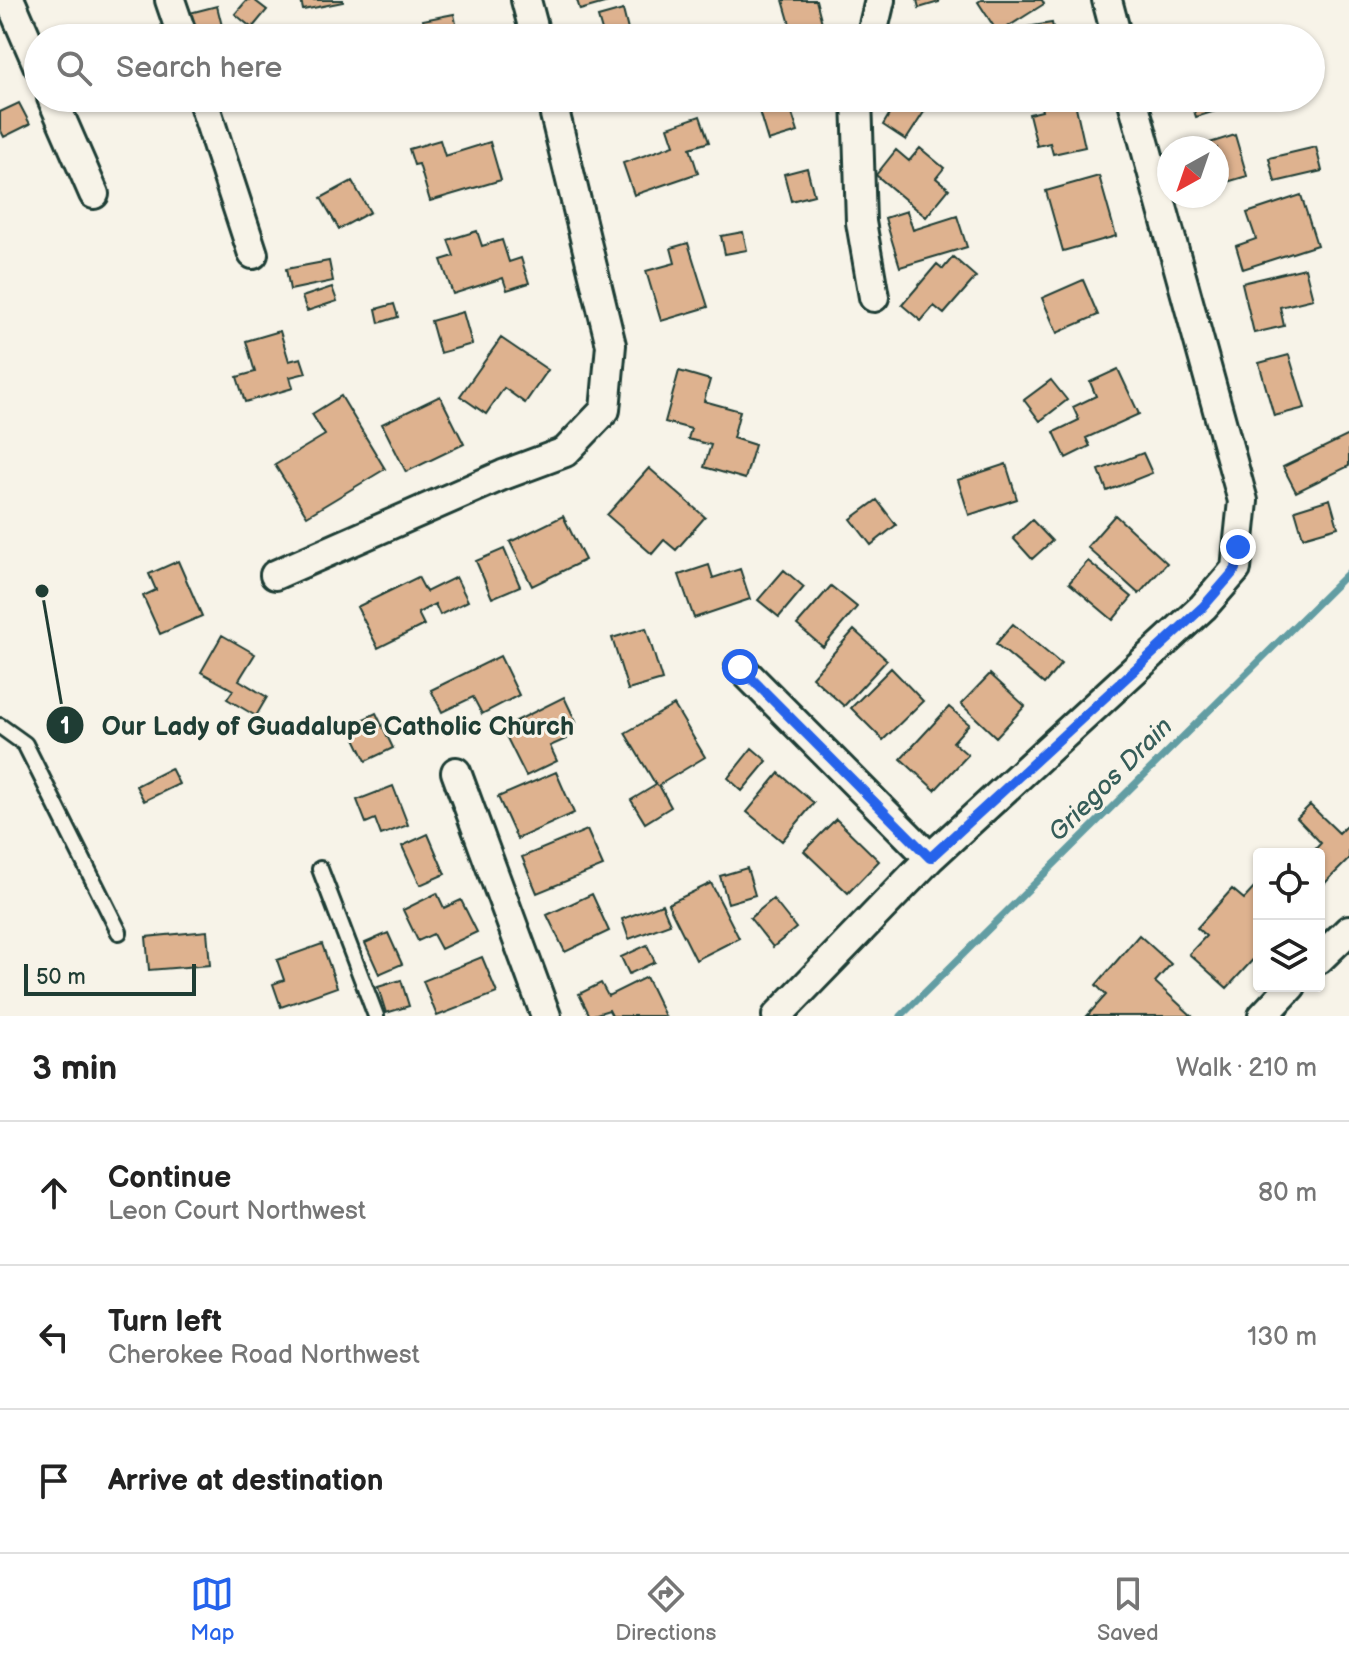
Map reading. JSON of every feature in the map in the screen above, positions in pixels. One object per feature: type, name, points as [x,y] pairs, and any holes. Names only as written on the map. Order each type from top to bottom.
[{"type":"street","points":[[6,0],[12,5],[24,33]]},
{"type":"street","points":[[170,0],[178,24]]},
{"type":"street","points":[[526,0],[532,24]]},
{"type":"street","points":[[874,24],[880,0]]},
{"type":"street","points":[[1107,0],[1113,24]]},
{"type":"street","points":[[58,112],[94,194]]},
{"type":"street","points":[[207,112],[253,254]]},
{"type":"street","points":[[275,575],[503,475],[565,452],[605,410],[611,345],[554,112]]},
{"type":"street","points":[[857,112],[861,222],[874,297]]},
{"type":"street","points":[[777,1016],[930,858],[1203,607],[1236,569],[1243,501],[1136,112]]},
{"type":"street","points":[[740,667],[930,858]]},
{"type":"street","points":[[456,772],[546,1016]]},
{"type":"street","points":[[1325,953],[1349,930]]},
{"type":"street","points":[[1263,1016],[1285,992]]},
{"type":"lane","points":[[0,726],[25,744],[119,932]]},
{"type":"lane","points":[[320,869],[376,1016]]},
{"type":"building","points":[[247,0],[254,0],[267,10],[255,24],[247,24],[235,14]]},
{"type":"building","points":[[301,0],[343,0],[343,2],[303,10]]},
{"type":"building","points":[[577,0],[615,0],[580,10]]},
{"type":"building","points":[[783,0],[816,0],[822,24],[790,24]]},
{"type":"building","points":[[917,0],[939,0],[939,2],[919,8]]},
{"type":"building","points":[[1042,0],[1044,4],[1012,24],[992,24],[978,2]]},
{"type":"building","points":[[217,6],[222,24],[184,24],[182,15]]},
{"type":"building","points":[[623,10],[626,24],[600,24],[598,17]]},
{"type":"building","points":[[454,14],[456,24],[424,24],[423,20]]},
{"type":"building","points":[[19,103],[30,124],[4,137],[0,129],[0,112]]},
{"type":"building","points":[[759,112],[792,112],[798,132],[768,141]]},
{"type":"building","points":[[891,112],[924,112],[906,140],[883,125]]},
{"type":"building","points":[[1077,112],[1085,147],[1053,154],[1050,143],[1037,146],[1029,114]]},
{"type":"building","points":[[1194,112],[1212,112],[1196,117]]},
{"type":"building","points":[[700,116],[709,142],[690,148],[698,173],[634,195],[623,163],[674,145],[668,127]]},
{"type":"building","points":[[1235,135],[1247,176],[1229,181],[1229,137]]},
{"type":"building","points":[[440,140],[445,156],[490,142],[501,180],[430,201],[419,164],[414,165],[409,149]]},
{"type":"building","points":[[1316,147],[1322,171],[1275,182],[1269,158]]},
{"type":"building","points":[[920,148],[944,168],[936,178],[949,189],[926,217],[876,175],[896,150],[909,161]]},
{"type":"building","points":[[807,168],[814,195],[791,201],[784,174]]},
{"type":"building","points":[[1099,176],[1116,236],[1063,251],[1046,191]]},
{"type":"building","points":[[352,181],[370,212],[339,229],[321,198]]},
{"type":"building","points":[[1301,195],[1317,245],[1243,269],[1236,246],[1256,239],[1247,213]]},
{"type":"building","points":[[907,211],[913,230],[957,216],[967,247],[900,267],[885,218]]},
{"type":"building","points":[[477,231],[482,246],[502,240],[509,262],[521,258],[529,283],[507,290],[503,278],[453,294],[441,260],[454,256],[448,240]]},
{"type":"building","points":[[743,232],[747,250],[725,254],[721,236]]},
{"type":"building","points":[[688,243],[708,307],[661,321],[646,271],[675,263],[671,248]]},
{"type":"building","points":[[953,257],[976,277],[944,314],[934,306],[921,321],[902,305],[937,264],[943,269]]},
{"type":"building","points":[[329,261],[333,281],[290,290],[286,269]]},
{"type":"building","points":[[1305,268],[1313,299],[1280,307],[1284,326],[1254,333],[1242,283]]},
{"type":"building","points":[[1083,280],[1098,315],[1057,333],[1042,298]]},
{"type":"building","points":[[332,287],[337,301],[307,311],[302,297]]},
{"type":"building","points":[[394,304],[398,317],[379,323],[376,309]]},
{"type":"building","points":[[463,312],[472,344],[440,353],[431,321]]},
{"type":"building","points":[[280,331],[289,361],[301,358],[306,373],[290,377],[293,388],[245,402],[237,377],[255,372],[246,341]]},
{"type":"building","points":[[501,338],[548,370],[525,403],[504,388],[486,414],[460,396]]},
{"type":"building","points":[[1289,355],[1305,408],[1274,416],[1259,363]]},
{"type":"building","points":[[1118,369],[1139,414],[1086,438],[1090,446],[1066,458],[1054,432],[1079,420],[1073,407],[1096,396],[1090,382]]},
{"type":"building","points":[[679,371],[710,380],[704,401],[740,411],[733,438],[755,445],[745,479],[704,467],[711,445],[688,439],[691,429],[665,422]]},
{"type":"building","points":[[1051,380],[1067,400],[1040,421],[1024,400]]},
{"type":"building","points":[[341,396],[385,469],[307,516],[275,465],[325,435],[312,414]]},
{"type":"building","points":[[440,396],[464,444],[406,472],[382,424]]},
{"type":"building","points":[[1349,435],[1349,466],[1296,492],[1283,467]]},
{"type":"building","points":[[1143,453],[1152,473],[1107,491],[1099,470]]},
{"type":"building","points":[[1006,464],[1017,499],[969,515],[958,480]]},
{"type":"building","points":[[649,468],[705,517],[676,550],[664,540],[652,554],[607,515]]},
{"type":"building","points":[[1330,499],[1338,527],[1303,537],[1295,510]]},
{"type":"building","points":[[877,500],[896,525],[871,545],[851,519]]},
{"type":"building","points":[[1115,515],[1167,563],[1139,594],[1087,547]]},
{"type":"building","points":[[563,516],[585,560],[532,586],[510,542]]},
{"type":"building","points":[[1032,520],[1052,541],[1032,559],[1013,538]]},
{"type":"building","points":[[504,549],[520,586],[492,598],[476,561]]},
{"type":"building","points":[[178,561],[202,616],[160,634],[143,596],[156,590],[149,574]]},
{"type":"building","points":[[1088,561],[1132,597],[1113,620],[1069,583]]},
{"type":"building","points":[[709,565],[713,578],[740,569],[750,599],[694,618],[679,575]]},
{"type":"building","points":[[784,570],[804,587],[779,617],[758,600]]},
{"type":"building","points":[[418,577],[426,592],[456,577],[468,601],[440,615],[435,604],[418,613],[424,625],[378,648],[357,607]]},
{"type":"building","points":[[831,586],[857,607],[823,647],[797,625]]},
{"type":"building","points":[[1013,624],[1061,664],[1044,684],[996,644]]},
{"type":"building","points":[[646,628],[662,680],[628,690],[612,638]]},
{"type":"building","points":[[854,630],[887,660],[844,706],[812,677]]},
{"type":"building","points":[[222,635],[255,654],[239,680],[267,697],[256,716],[227,699],[233,690],[201,672]]},
{"type":"building","points":[[500,656],[519,695],[482,714],[473,697],[442,712],[431,690]]},
{"type":"building","points":[[891,668],[923,701],[883,740],[851,708]]},
{"type":"building","points":[[990,674],[1025,706],[996,737],[961,704]]},
{"type":"building","points":[[564,697],[576,722],[561,729],[566,739],[550,746],[557,761],[526,776],[502,728]]},
{"type":"building","points":[[674,705],[705,757],[659,785],[671,807],[645,823],[631,800],[656,785],[625,733]]},
{"type":"building","points":[[949,707],[969,724],[953,742],[968,755],[935,790],[901,759]]},
{"type":"building","points":[[376,713],[393,748],[366,761],[349,726]]},
{"type":"building","points":[[752,748],[767,761],[742,791],[728,778]]},
{"type":"building","points":[[171,768],[179,784],[144,801],[136,786]]},
{"type":"building","points":[[556,772],[574,813],[517,839],[498,797]]},
{"type":"building","points":[[779,773],[814,803],[782,841],[747,812]]},
{"type":"building","points":[[393,786],[408,825],[381,835],[375,819],[366,823],[357,800]]},
{"type":"building","points":[[1310,805],[1339,833],[1349,823],[1349,859],[1325,883],[1325,848],[1316,848],[1321,843],[1297,818]]},
{"type":"building","points":[[836,819],[879,861],[848,893],[804,851]]},
{"type":"building","points":[[587,830],[603,866],[537,893],[522,857]]},
{"type":"building","points":[[428,834],[445,874],[420,885],[402,846]]},
{"type":"building","points":[[747,868],[755,895],[728,903],[720,876]]},
{"type":"building","points":[[711,883],[739,938],[696,960],[668,904]]},
{"type":"building","points":[[1232,889],[1244,899],[1253,889],[1253,960],[1227,988],[1189,954],[1206,936],[1197,928]]},
{"type":"building","points":[[437,893],[444,908],[461,900],[477,932],[441,949],[433,934],[418,941],[403,910]]},
{"type":"building","points":[[592,894],[609,931],[565,952],[547,915]]},
{"type":"building","points":[[773,899],[796,928],[773,947],[750,918]]},
{"type":"building","points":[[662,904],[670,924],[629,939],[622,919]]},
{"type":"building","points":[[207,931],[210,965],[149,970],[146,937]]},
{"type":"building","points":[[388,933],[402,964],[379,974],[365,943]]},
{"type":"building","points":[[1139,935],[1171,964],[1155,982],[1192,1016],[1087,1016],[1106,995],[1096,985]]},
{"type":"building","points":[[322,944],[337,987],[281,1007],[273,984],[284,980],[277,960]]},
{"type":"building","points":[[647,945],[655,962],[629,974],[621,957]]},
{"type":"building","points":[[482,957],[497,993],[437,1016],[423,981]]},
{"type":"building","points":[[646,977],[665,1016],[612,1016],[609,1010],[590,1016],[579,994],[601,983],[608,996]]},
{"type":"building","points":[[401,980],[409,1006],[386,1013],[378,987]]},
{"type":"waterway","name":"Griegos Drain","points":[[901,1016],[1349,572]]},
{"type":"place","name":"Our Lady of Guadalupe Catholic Church","points":[[42,591]]},
{"type":"route","points":[[740,667],[930,858],[1203,607],[1236,569],[1238,547]]}]
